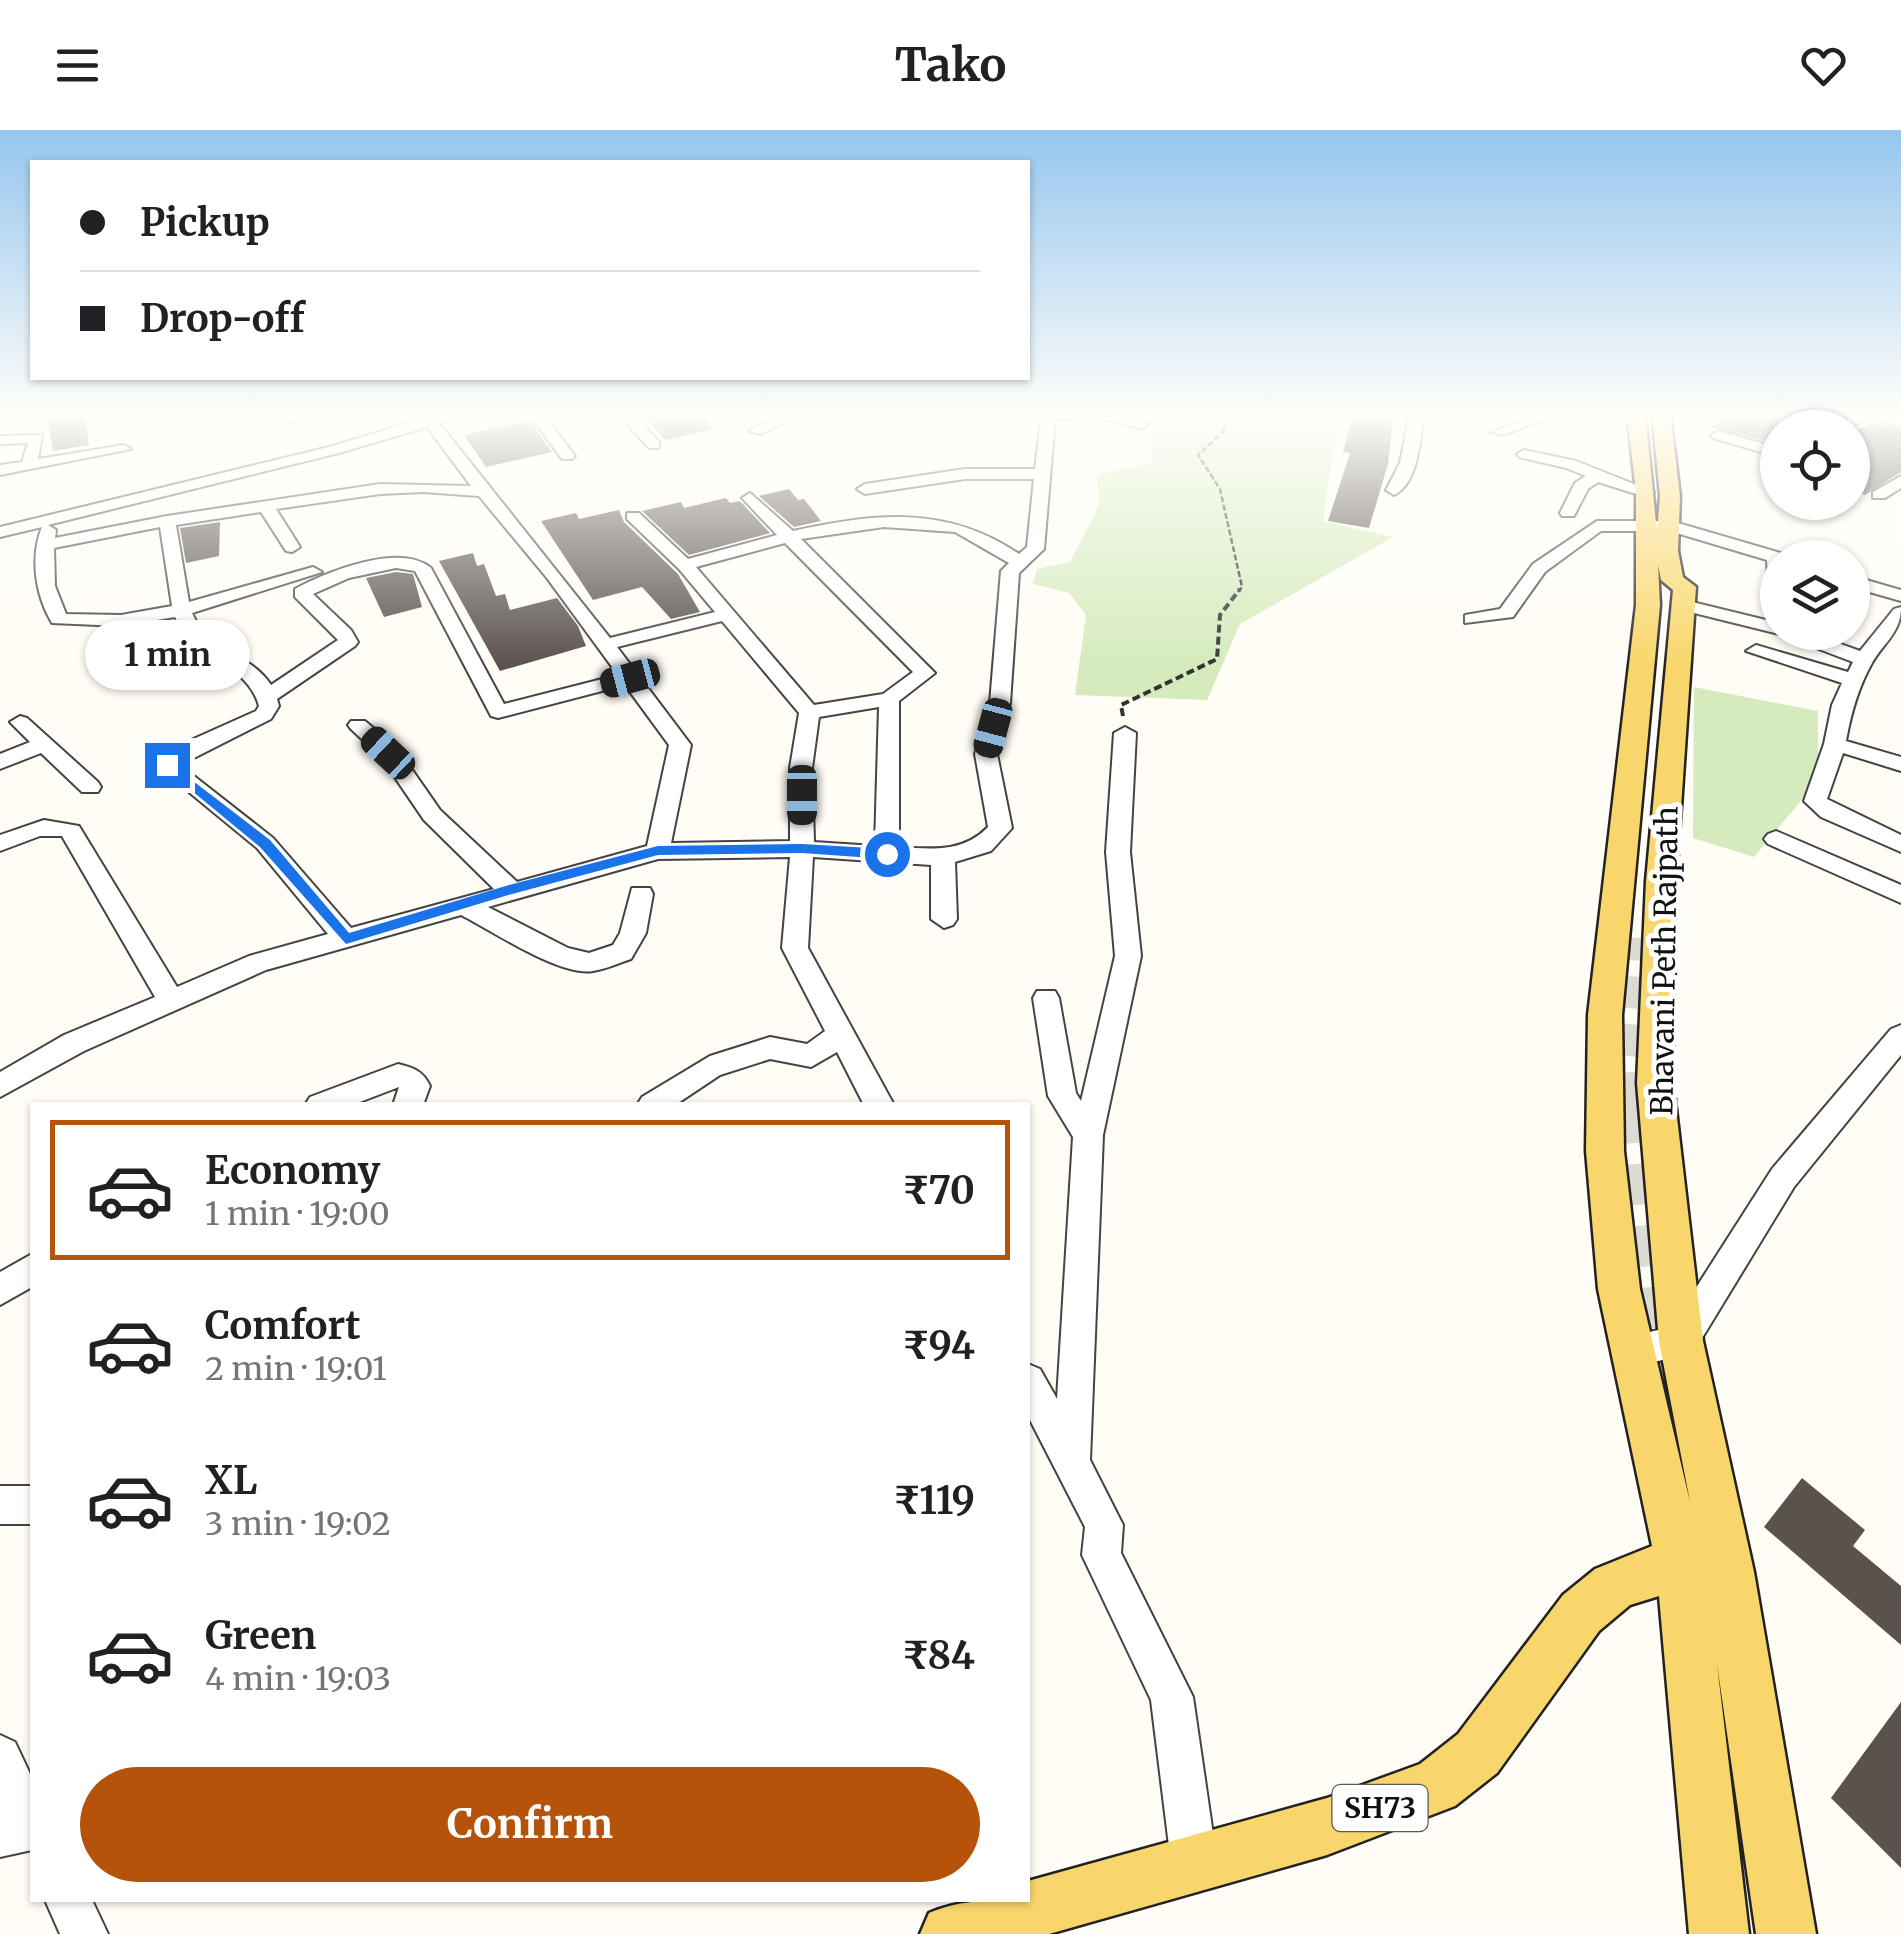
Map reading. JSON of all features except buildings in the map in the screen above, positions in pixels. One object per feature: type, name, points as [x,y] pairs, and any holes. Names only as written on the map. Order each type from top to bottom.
[{"type":"main road","points":[[1651,497],[1654,514],[1648,605],[1606,1015],[1605,1151],[1619,1290],[1632,1351],[1705,1570],[1786,1934]]},
{"type":"main road","name":"Bhavani Peth Rajpath","points":[[1655,497],[1654,514],[1678,592],[1661,881],[1655,1083],[1705,1570]]},
{"type":"main road","points":[[1638,938],[1656,762],[1662,600],[1678,592]]},
{"type":"main road","points":[[1705,1570],[1719,1934]]},
{"type":"main road","name":"SH73","points":[[950,1934],[1194,1862],[1338,1826],[1445,1781],[1495,1733],[1576,1616],[1624,1579],[1705,1570]]},
{"type":"street","points":[[0,532],[174,497]]},
{"type":"street","points":[[45,546],[167,521],[330,497]]},
{"type":"street","points":[[488,497],[553,574],[680,745],[658,851]]},
{"type":"street","points":[[0,1086],[74,1043],[258,962],[658,851],[802,848],[943,858],[983,846],[1000,828],[986,754],[1000,704],[1010,571],[1034,549],[1040,497]]},
{"type":"street","points":[[1568,513],[1576,497]]},
{"type":"street","points":[[1633,497],[1654,514],[1760,551]]},
{"type":"street","points":[[750,498],[926,673],[889,699],[808,712]]},
{"type":"street","points":[[266,506],[292,547]]},
{"type":"street","points":[[1472,619],[1506,613],[1539,568],[1592,528],[1654,514]]},
{"type":"street","points":[[634,516],[685,565],[808,712],[801,768],[802,848],[795,948],[877,1102]]},
{"type":"street","points":[[49,520],[42,569],[59,619],[117,622],[313,572]]},
{"type":"street","points":[[167,521],[182,607],[199,640],[248,668],[268,696],[269,706],[264,715],[179,754],[167,765],[265,844],[346,939]]},
{"type":"street","points":[[685,565],[791,537],[885,521],[954,526],[986,540],[1020,562]]},
{"type":"street","points":[[268,696],[348,642],[301,593],[378,564],[414,563],[422,568],[498,712],[630,678]]},
{"type":"street","points":[[1870,587],[1901,596]]},
{"type":"street","points":[[1678,592],[1760,622]]},
{"type":"street","points":[[604,645],[728,614]]},
{"type":"street","points":[[1901,614],[1852,680],[1815,801],[1829,812],[1901,844]]},
{"type":"street","points":[[1838,650],[1864,659]]},
{"type":"street","points":[[1756,651],[1852,680]]},
{"type":"street","points":[[887,854],[889,699]]},
{"type":"street","points":[[20,722],[90,787]]},
{"type":"street","points":[[358,725],[388,753],[432,815],[509,890]]},
{"type":"street","points":[[1071,1462],[1088,1135],[1128,956],[1118,852],[1125,733]]},
{"type":"street","points":[[0,762],[44,744]]},
{"type":"street","points":[[1835,744],[1901,764]]},
{"type":"street","points":[[0,843],[47,826],[58,825],[70,831],[171,1001]]},
{"type":"street","points":[[1776,839],[1901,895]]},
{"type":"street","points":[[943,858],[944,920]]},
{"type":"street","points":[[461,904],[560,955],[589,963],[622,952],[633,933],[641,894]]},
{"type":"street","points":[[1046,998],[1062,1096],[1088,1135]]},
{"type":"street","points":[[657,1102],[710,1067],[770,1048],[812,1056],[841,1034]]},
{"type":"street","points":[[1632,1351],[1681,1341],[1783,1178],[1901,1036]]},
{"type":"street","points":[[328,1102],[398,1075],[410,1078],[416,1086],[409,1102]]},
{"type":"street","points":[[0,1290],[30,1270]]},
{"type":"street","points":[[1030,1385],[1104,1525],[1102,1555],[1172,1696],[1194,1862]]},
{"type":"street","points":[[0,1506],[30,1505]]},
{"type":"street","points":[[0,1757],[30,1823]]},
{"type":"street","points":[[0,1836],[30,1828]]},
{"type":"street","points":[[69,1902],[84,1934]]},
{"type":"path","points":[[1125,733],[1121,706],[1217,659],[1220,615],[1242,587],[1222,497]]},
{"type":"green space","points":[[1098,497],[1327,497],[1323,521],[1393,537],[1240,624],[1207,700],[1075,695],[1086,615],[1069,593],[1033,584],[1037,569],[1070,562],[1099,505]]},
{"type":"green space","points":[[1694,687],[1818,711],[1818,780],[1754,857],[1693,838]]},
{"type":"tunnel","points":[[1633,1104],[1629,1061],[1639,938]]},
{"type":"tunnel","points":[[1633,1102],[1656,1375]]},
{"type":"route","points":[[167,765],[265,844],[346,939],[658,851],[802,848],[887,854]]}]
